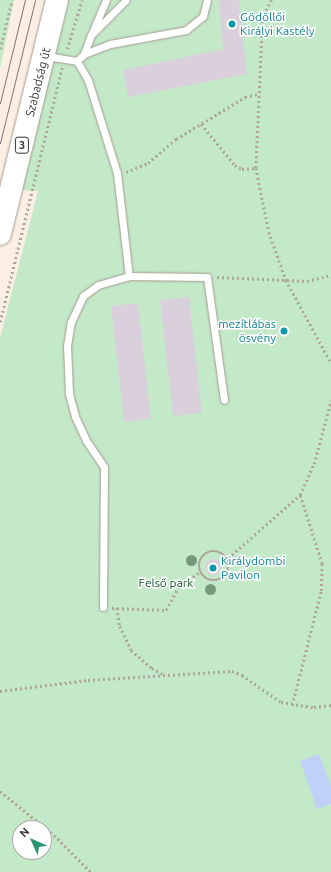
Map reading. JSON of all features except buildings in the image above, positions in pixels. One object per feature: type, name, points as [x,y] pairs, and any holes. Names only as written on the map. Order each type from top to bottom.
[{"type":"main road","name":"Szabadság út","points":[[0,234],[54,58],[57,0]]},
{"type":"lane","points":[[84,54],[106,0]]},
{"type":"lane","points":[[91,35],[126,0]]},
{"type":"lane","points":[[76,62],[84,54],[110,44],[186,30],[203,16],[207,0]]},
{"type":"lane","points":[[54,58],[76,62],[88,80],[117,173],[129,276]]},
{"type":"lane","points":[[103,607],[104,467],[86,440],[75,416],[68,393],[67,346],[71,322],[83,296],[98,285],[129,276],[207,277],[224,400]]},
{"type":"path","points":[[0,50],[12,0]]},
{"type":"path","points":[[0,322],[54,58],[82,0]]},
{"type":"path","points":[[272,0],[263,16],[258,94],[256,168],[269,232],[286,280],[331,363]]},
{"type":"path","points":[[117,173],[132,171],[148,164],[176,139],[245,97],[258,94]]},
{"type":"path","points":[[201,124],[235,165],[242,169],[256,168]]},
{"type":"path","points":[[207,277],[238,276],[307,281],[331,275]]},
{"type":"path","points":[[228,558],[300,495],[314,464],[331,400]]},
{"type":"path","points":[[292,705],[321,591],[322,564],[300,495]]},
{"type":"path","points":[[215,550],[228,558],[230,565],[224,578],[211,581],[200,572],[199,564],[208,552],[215,550]]},
{"type":"path","points":[[103,607],[166,610],[180,585],[200,572]]},
{"type":"path","points":[[117,608],[120,626],[131,650],[152,668],[164,675]]},
{"type":"path","points":[[0,691],[88,680],[237,672],[269,695],[292,705],[331,705]]},
{"type":"path","points":[[0,791],[54,835],[90,872]]},
{"type":"green space","points":[[0,0],[14,0],[0,69]]},
{"type":"green space","name":"Felső park","points":[[69,0],[331,0],[331,872],[0,872],[0,338],[38,191],[21,190]]},
{"type":"water","points":[[319,754],[331,786],[331,804],[317,809],[300,761]]},
{"type":"tram line","points":[[0,103],[25,0]]},
{"type":"tram line","points":[[0,143],[35,0]]},
{"type":"place","name":"Gödöllői Királyi Kastély","points":[[232,24]]},
{"type":"place","name":"mezítlábas ösvény","points":[[284,331]]},
{"type":"place","name":"Királydombi Pavilon","points":[[213,568]]}]
